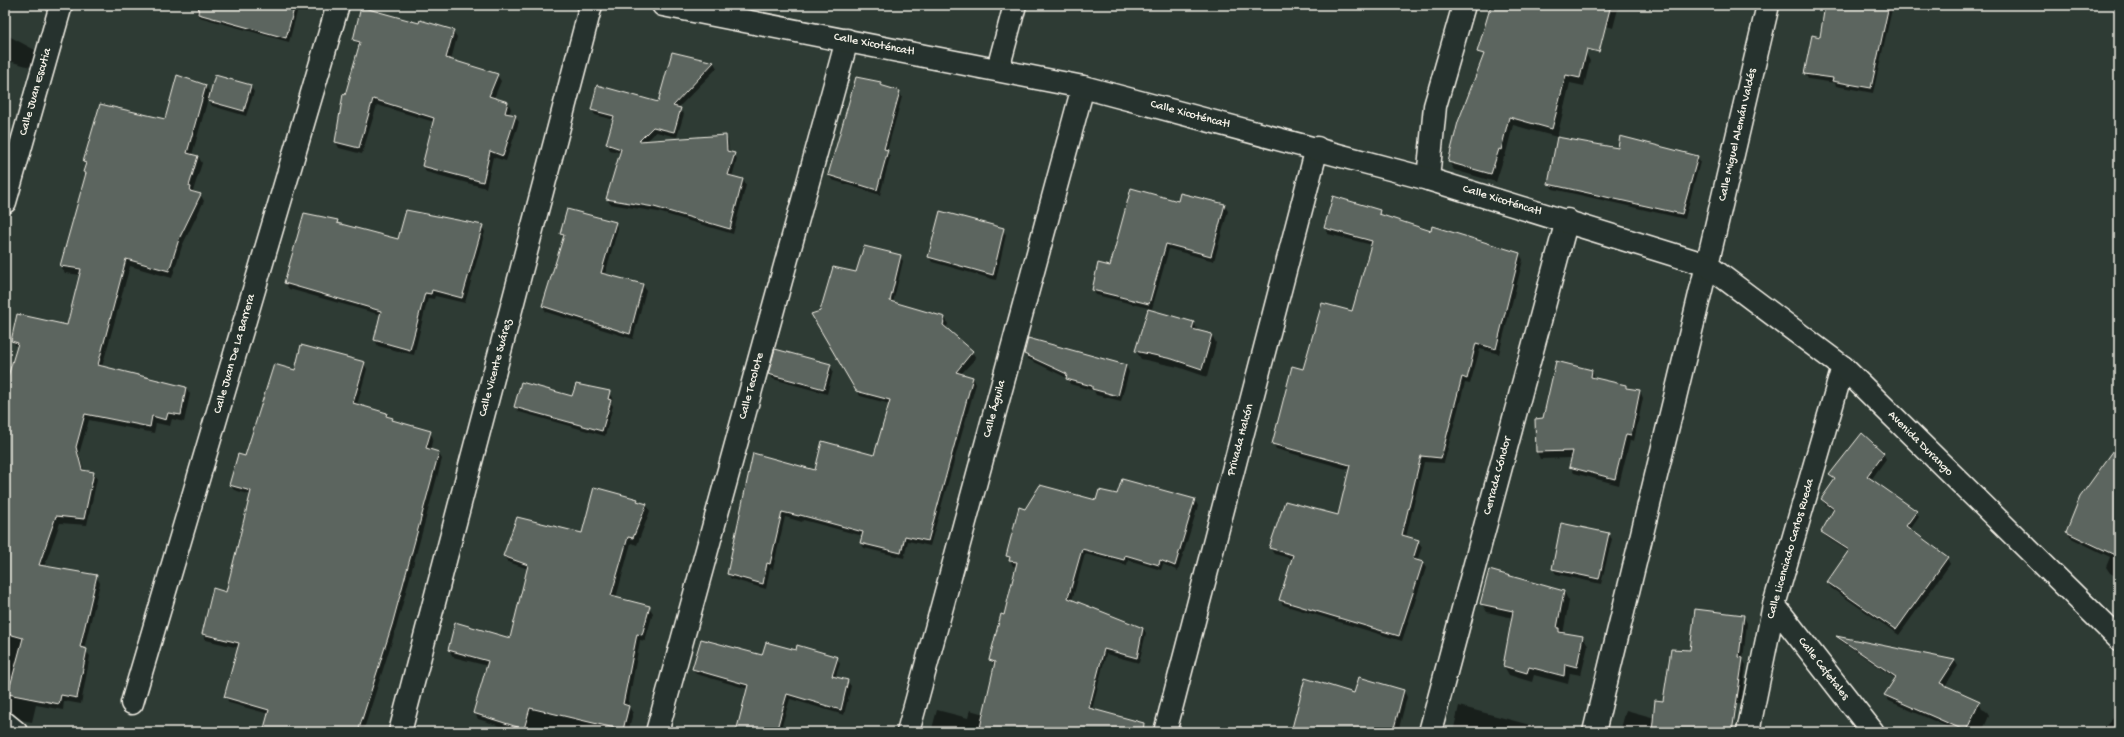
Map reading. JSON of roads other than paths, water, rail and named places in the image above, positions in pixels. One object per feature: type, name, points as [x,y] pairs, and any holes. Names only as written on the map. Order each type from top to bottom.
[{"type":"street","name":"Calle Juan Escutia","points":[[5,202],[61,5]]},
{"type":"street","name":"Calle Juan De La Barrera","points":[[132,703],[338,5]]},
{"type":"street","name":"Calle Vicente Suárez","points":[[400,732],[592,5]]},
{"type":"street","name":"Calle Xicoténcatl","points":[[663,5],[998,69],[1083,87],[1428,178],[1708,265]]},
{"type":"street","points":[[998,69],[1015,5]]},
{"type":"street","points":[[1428,178],[1435,106],[1464,5]]},
{"type":"street","name":"Calle Miguel Alemán Valdés","points":[[1594,732],[1708,265],[1768,5]]},
{"type":"street","name":"Calle Tecolote","points":[[657,732],[847,40]]},
{"type":"street","name":"Calle Águila","points":[[908,732],[1083,87]]},
{"type":"street","name":"Privada Halcón","points":[[1165,732],[1317,148]]},
{"type":"street","name":"Cerrada Cóndor","points":[[1430,732],[1567,220]]},
{"type":"street","name":"Avenida Durango","points":[[1708,265],[1843,367],[2119,639]]},
{"type":"street","name":"Calle Licenciado Carlos Rueda","points":[[1748,732],[1774,605],[1843,367]]},
{"type":"street","name":"Calle Cafetales","points":[[1774,605],[1873,732]]}]
